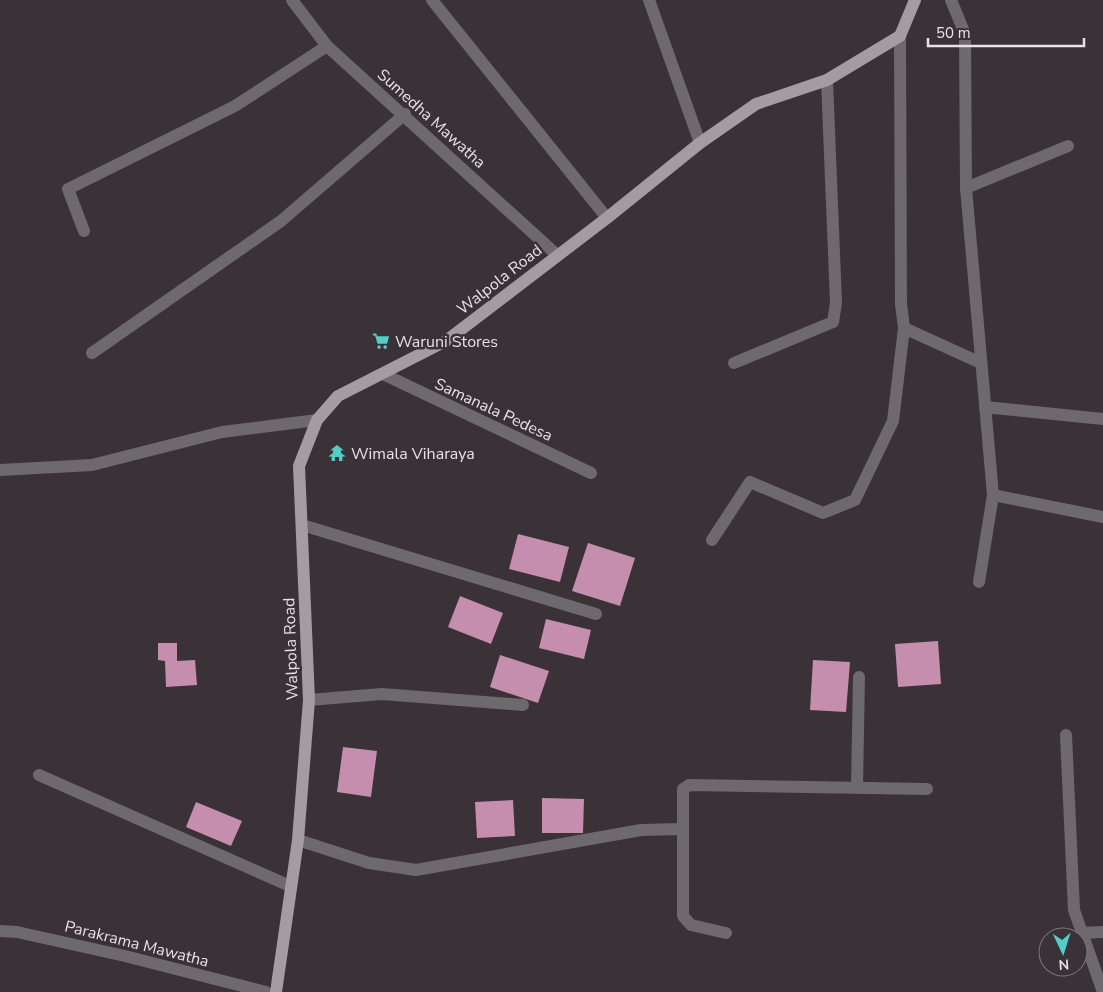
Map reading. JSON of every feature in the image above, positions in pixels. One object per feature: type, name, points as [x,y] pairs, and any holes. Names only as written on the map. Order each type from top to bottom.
[{"type":"main road","points":[[900,36],[916,0]]},
{"type":"main road","name":"Walpola Road","points":[[276,992],[298,840],[309,700],[299,466],[317,420],[338,396],[446,341],[607,218],[700,143],[756,104],[827,80],[900,36]]},
{"type":"street","name":"Sumedha Mawatha","points":[[292,0],[327,46],[405,114],[557,255]]},
{"type":"street","points":[[432,0],[607,218]]},
{"type":"street","points":[[649,0],[700,143]]},
{"type":"street","points":[[951,0],[965,34],[966,188],[993,495],[979,582]]},
{"type":"street","points":[[712,540],[750,482],[823,513],[855,500],[893,421],[904,328],[901,304],[900,36]]},
{"type":"street","points":[[84,231],[68,189],[235,106],[327,46]]},
{"type":"street","points":[[734,363],[832,322],[836,303],[827,80]]},
{"type":"street","points":[[92,353],[281,221],[405,114]]},
{"type":"street","points":[[966,188],[1068,146]]},
{"type":"street","points":[[904,328],[981,363]]},
{"type":"street","name":"Samanala Pedesa","points":[[383,374],[590,473]]},
{"type":"street","points":[[986,407],[1103,419]]},
{"type":"street","points":[[0,470],[92,465],[222,432],[317,420]]},
{"type":"street","points":[[993,495],[1103,517]]},
{"type":"street","points":[[302,525],[596,614]]},
{"type":"street","points":[[857,787],[859,677]]},
{"type":"street","points":[[309,700],[382,694],[523,706]]},
{"type":"street","points":[[1066,735],[1074,910],[1079,927]]},
{"type":"street","points":[[39,776],[290,886]]},
{"type":"street","points":[[726,933],[692,925],[683,916],[681,829],[683,789],[689,785],[927,789]]},
{"type":"street","points":[[298,840],[369,863],[416,870],[641,830],[681,829]]},
{"type":"street","name":"Parakrama Mawatha","points":[[0,931],[17,932],[125,956],[266,992]]},
{"type":"street","points":[[1088,933],[1103,932]]},
{"type":"street","points":[[1088,953],[1102,992]]},
{"type":"building","points":[[518,534],[569,547],[560,582],[509,569]]},
{"type":"building","points":[[588,543],[635,558],[620,606],[572,591]]},
{"type":"building","points":[[460,596],[503,613],[491,644],[448,627]]},
{"type":"building","points":[[546,619],[591,630],[584,659],[539,648]]},
{"type":"building","points":[[938,641],[941,684],[898,687],[895,644]]},
{"type":"building","points":[[158,643],[177,643],[177,661],[195,660],[197,685],[166,687],[165,661],[158,660]]},
{"type":"building","points":[[500,655],[549,671],[538,703],[490,687]]},
{"type":"building","points":[[813,660],[850,662],[846,712],[810,710]]},
{"type":"building","points":[[343,747],[377,751],[371,797],[337,792]]},
{"type":"building","points":[[542,798],[584,799],[583,833],[542,833]]},
{"type":"building","points":[[513,800],[515,836],[477,838],[475,802]]},
{"type":"building","points":[[196,802],[242,821],[231,846],[186,827]]},
{"type":"place","name":"Waruni Stores","points":[[381,341]]},
{"type":"place","name":"Wimala Viharaya","points":[[337,453]]}]
